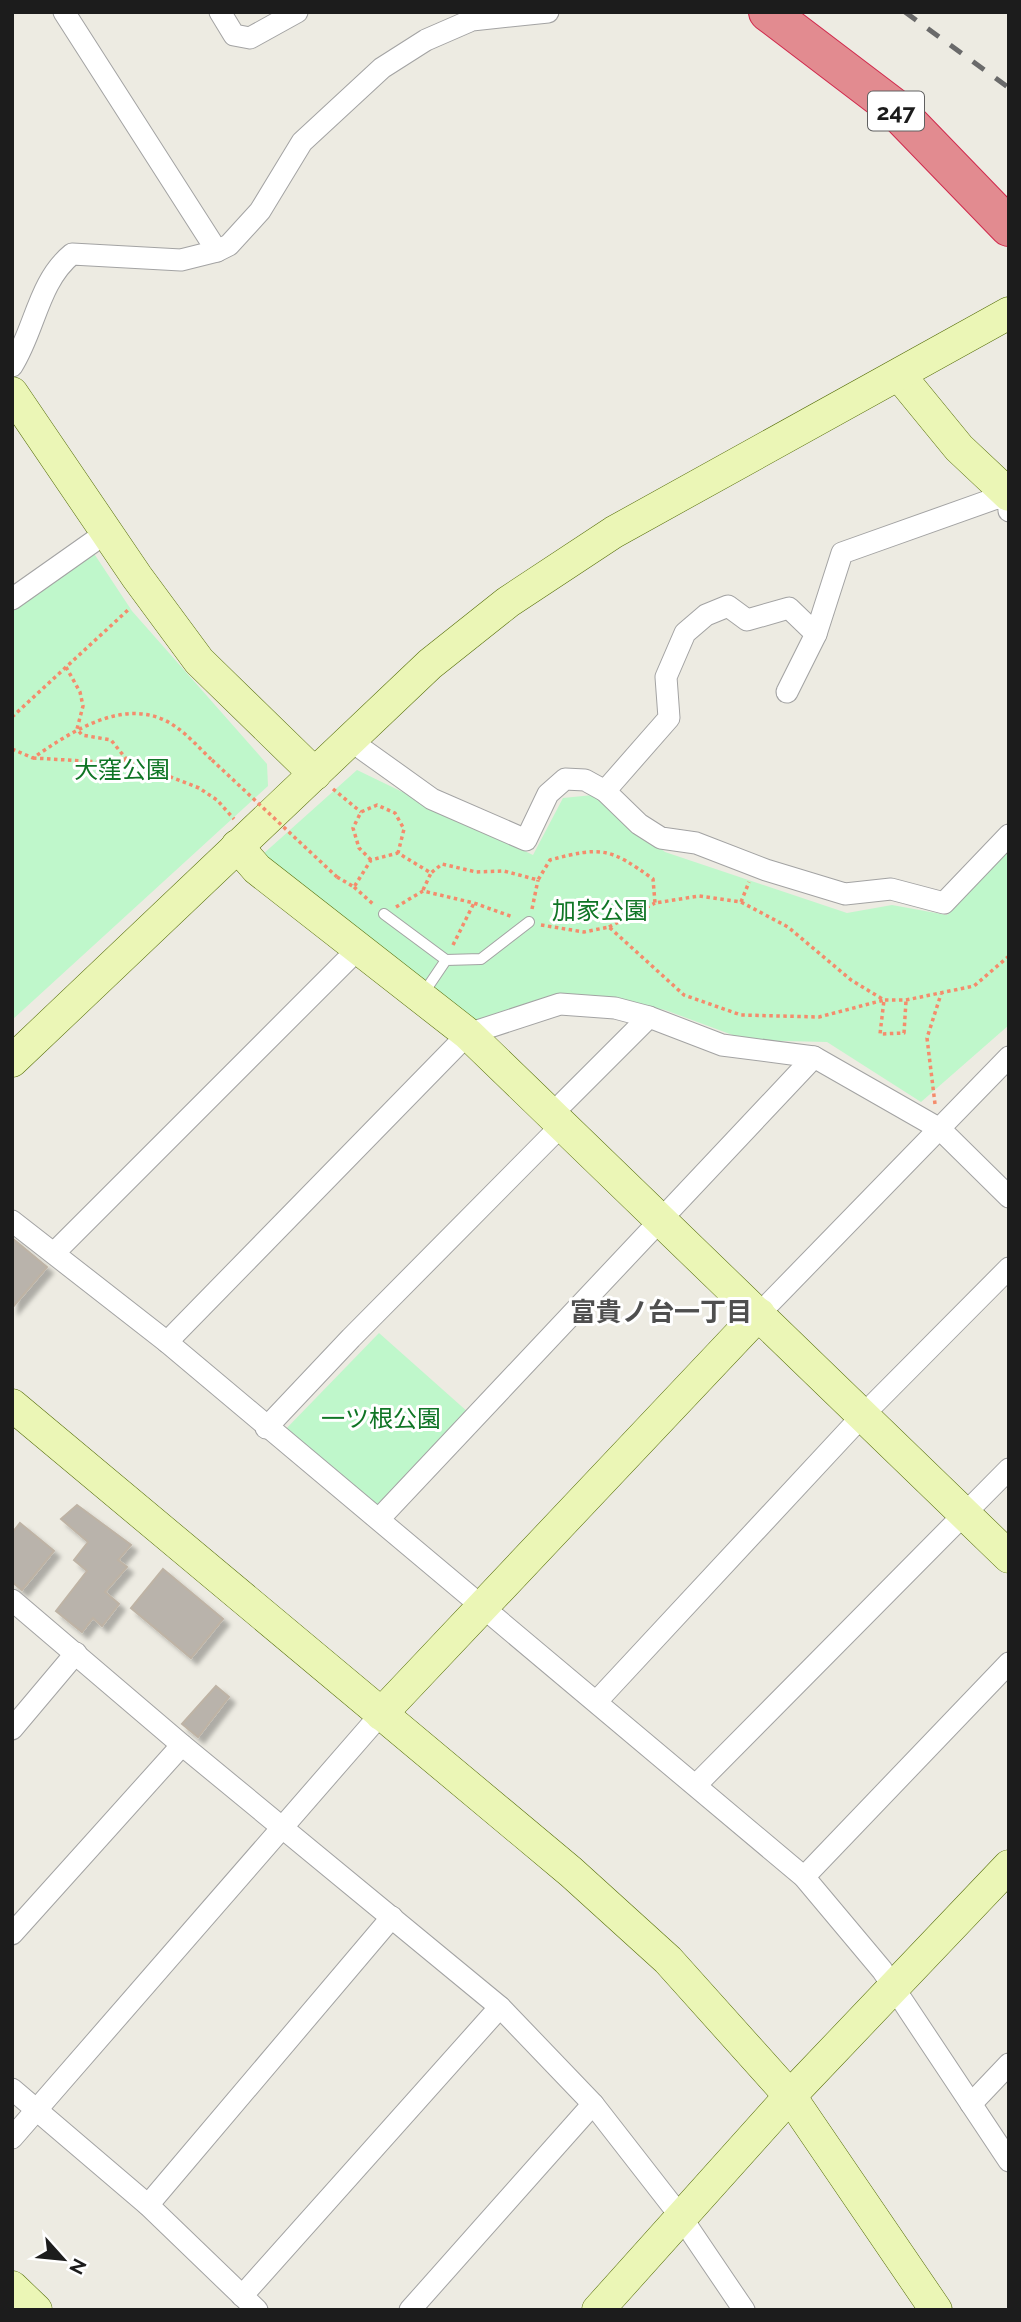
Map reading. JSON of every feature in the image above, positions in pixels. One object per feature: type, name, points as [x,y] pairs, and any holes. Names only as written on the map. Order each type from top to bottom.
[{"type":"highway","name":"247","points":[[768,12],[893,107],[1009,227]]},
{"type":"street","points":[[64,12],[217,251]]},
{"type":"street","points":[[220,12],[234,35],[250,38],[297,12]]},
{"type":"street","points":[[12,366],[22,350],[49,279],[72,254],[181,260],[217,251],[229,245],[260,211],[302,142],[382,68],[426,40],[472,20],[489,15],[548,12]]},
{"type":"street","points":[[12,1061],[236,833],[315,774],[430,664],[508,602],[614,532],[1009,313]]},
{"type":"street","points":[[787,692],[816,634],[842,553],[1008,500],[959,448],[908,371]]},
{"type":"street","points":[[12,393],[199,661],[315,774]]},
{"type":"street","points":[[12,599],[107,532]]},
{"type":"street","points":[[605,791],[669,718],[666,677],[685,633],[706,615],[729,606],[747,620],[789,608],[816,634]]},
{"type":"street","points":[[351,741],[432,799],[526,840],[548,794],[565,779],[585,780],[605,791],[639,824],[661,838],[696,843],[766,870],[845,894],[891,889],[944,903],[1009,835]]},
{"type":"street","points":[[236,833],[257,869],[468,1034],[1009,1557]]},
{"type":"street","points":[[55,1252],[359,948]]},
{"type":"street","points":[[167,1342],[468,1034],[560,1004],[615,1008],[649,1017],[722,1045],[814,1057],[936,1127],[1009,1197]]},
{"type":"street","points":[[266,1428],[557,1120],[649,1017]]},
{"type":"street","points":[[379,1519],[814,1057]]},
{"type":"street","points":[[12,2138],[381,1714],[936,1127],[1009,1057]]},
{"type":"street","points":[[12,1221],[167,1342],[266,1428],[379,1519],[482,1609],[597,1701],[804,1877],[894,1987],[1009,2161]]},
{"type":"street","points":[[597,1701],[863,1415],[1009,1268]]},
{"type":"street","points":[[12,1405],[571,1872],[668,1960],[790,2096],[936,2310]]},
{"type":"street","points":[[696,1785],[962,1513],[1009,1469]]},
{"type":"street","points":[[12,1600],[182,1745],[500,2007],[593,2104],[681,2217],[744,2310]]},
{"type":"street","points":[[12,1728],[76,1653]]},
{"type":"street","points":[[804,1877],[1009,1663]]},
{"type":"street","points":[[12,1934],[182,1745]]},
{"type":"street","points":[[598,2310],[790,2096],[1009,1867]]},
{"type":"street","points":[[148,2205],[392,1917]]},
{"type":"street","points":[[12,2089],[148,2205],[249,2303],[500,2007]]},
{"type":"street","points":[[971,2104],[1009,2064]]},
{"type":"street","points":[[410,2310],[593,2104]]},
{"type":"street","points":[[12,2287],[36,2310]]},
{"type":"lane","points":[[384,914],[446,960],[481,959],[529,922]]},
{"type":"lane","points":[[421,997],[446,960]]},
{"type":"path","points":[[12,717],[133,606]]},
{"type":"path","points":[[66,667],[80,692],[83,706],[77,729]]},
{"type":"path","points":[[33,758],[77,729],[112,716],[143,714],[174,726],[337,877],[354,887],[384,914],[422,891],[431,873],[442,864],[476,872],[504,871],[538,880]]},
{"type":"path","points":[[77,729],[82,735],[111,740],[127,760]]},
{"type":"path","points":[[12,749],[33,758],[89,762],[127,760],[199,788],[217,800],[236,833]]},
{"type":"path","points":[[315,774],[361,812]]},
{"type":"path","points":[[371,860],[359,848],[353,828],[361,812],[377,805],[395,813],[404,829],[398,853]]},
{"type":"path","points":[[529,922],[538,880],[550,860],[590,849],[621,856],[653,879],[655,903]]},
{"type":"path","points":[[354,887],[371,860],[398,853],[431,873]]},
{"type":"path","points":[[422,891],[474,903],[529,922],[584,932],[609,926],[655,903],[698,896],[741,902],[788,927],[851,980],[884,1000]]},
{"type":"path","points":[[446,960],[474,903]]},
{"type":"path","points":[[609,926],[684,995],[741,1016],[819,1017],[884,1000],[906,1000],[941,994],[974,986],[1009,956]]},
{"type":"path","points":[[936,1127],[936,1099],[927,1038],[941,994]]},
{"type":"path","points":[[884,1000],[880,1034],[904,1033],[906,1000]]},
{"type":"green space","name":"大窪公園","points":[[91,549],[132,611],[267,764],[268,786],[12,1020],[12,604]]},
{"type":"green space","name":"加家公園","points":[[357,770],[533,855],[563,798],[593,795],[665,852],[847,913],[892,905],[947,915],[1009,848],[1009,1025],[921,1102],[827,1042],[746,1040],[665,1010],[602,996],[557,996],[476,1023],[262,855]]},
{"type":"green space","name":"一ツ根公園","points":[[379,1333],[469,1413],[380,1507],[282,1433]]},
{"type":"building","points":[[12,1238],[47,1267],[12,1308]]},
{"type":"building","points":[[77,1505],[131,1545],[118,1560],[127,1567],[105,1592],[119,1604],[102,1626],[93,1618],[82,1632],[56,1611],[87,1571],[74,1560],[88,1542],[61,1519]]},
{"type":"building","points":[[20,1523],[54,1551],[22,1590],[12,1582],[12,1533]]},
{"type":"building","points":[[163,1569],[223,1619],[191,1658],[131,1608]]},
{"type":"building","points":[[216,1686],[229,1697],[198,1737],[182,1724]]},
{"type":"railway","points":[[905,12],[1009,88]]},
{"type":"district","name":"富貴ノ台一丁目","points":[[661,1312]]}]
